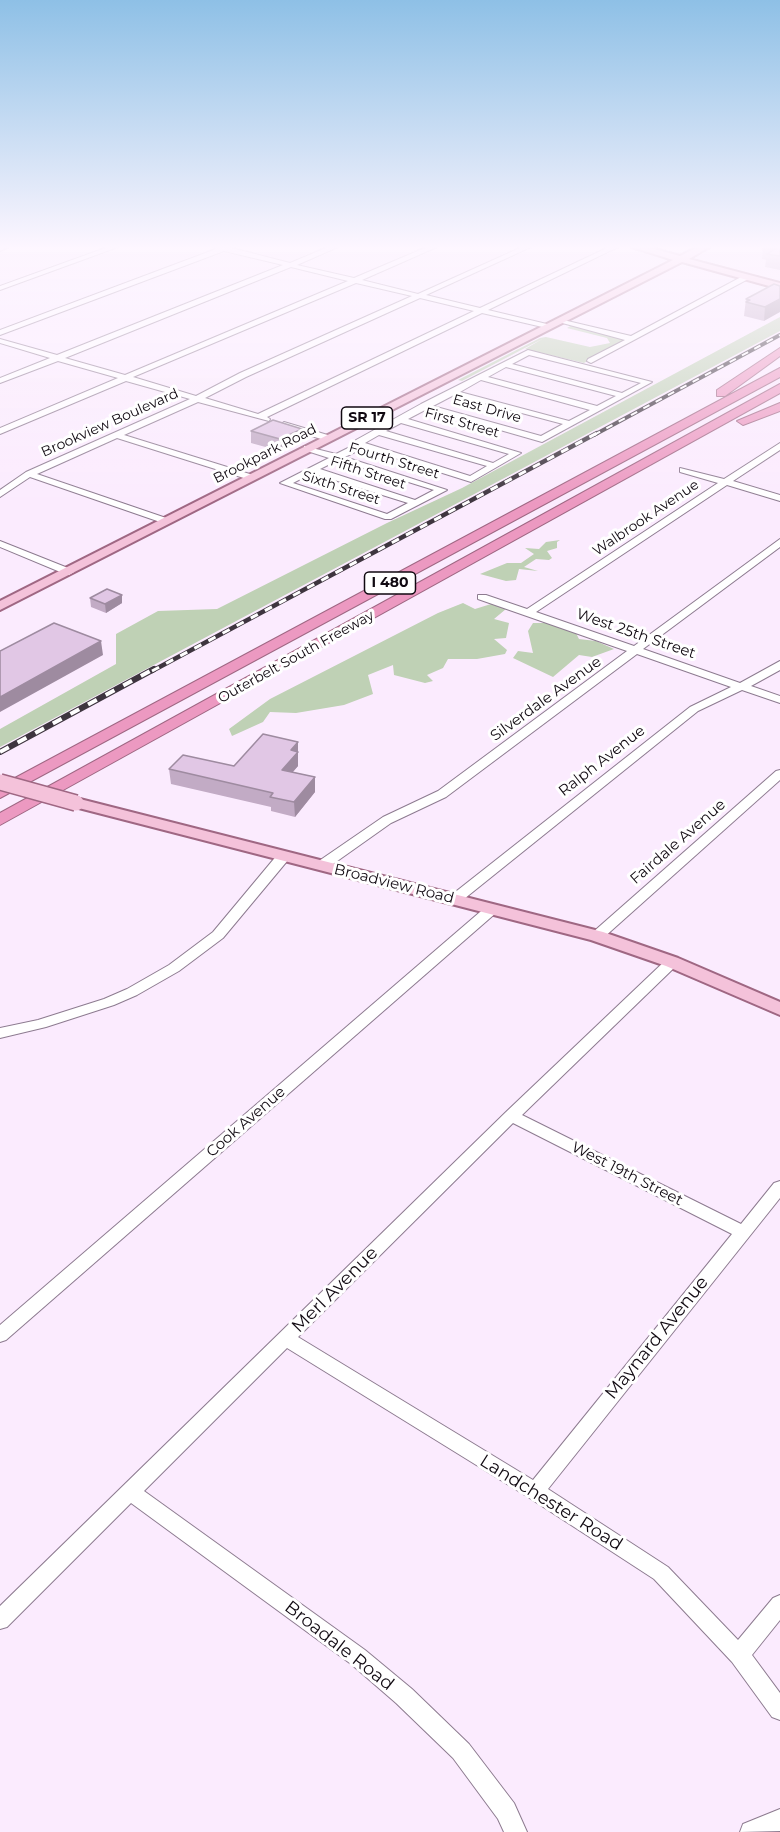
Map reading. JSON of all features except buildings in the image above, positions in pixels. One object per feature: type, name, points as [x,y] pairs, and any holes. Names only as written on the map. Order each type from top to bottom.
[{"type":"highway","points":[[579,481],[619,453],[715,397],[780,351]]},
{"type":"highway","name":"Outerbelt South Freeway","points":[[0,793],[780,372]]},
{"type":"highway","name":"Outerbelt South Freeway","points":[[0,820],[598,491],[780,388]]},
{"type":"highway","points":[[598,491],[640,474],[723,429],[780,407]]},
{"type":"main road","name":"Brookpark Road","points":[[0,606],[537,332]]},
{"type":"main road","name":"Broadview Road","points":[[0,782],[597,936],[672,962],[778,1006]]},
{"type":"street","points":[[0,381],[122,332]]},
{"type":"street","points":[[0,430],[233,332]]},
{"type":"street","name":"Brookview Boulevard","points":[[0,494],[29,474],[197,399],[243,375],[338,332]]},
{"type":"street","points":[[259,417],[435,332]]},
{"type":"street","points":[[606,332],[632,339]]},
{"type":"street","points":[[591,361],[644,332]]},
{"type":"street","points":[[0,341],[328,438]]},
{"type":"street","points":[[362,445],[359,442],[424,406],[528,352],[648,382],[571,424],[452,392]]},
{"type":"street","points":[[505,364],[622,395]]},
{"type":"street","points":[[479,377],[598,409]]},
{"type":"street","points":[[442,380],[463,386]]},
{"type":"street","name":"East Drive","points":[[424,406],[542,439],[571,424]]},
{"type":"street","name":"First Street","points":[[400,420],[517,453],[495,466]]},
{"type":"street","points":[[379,432],[495,466]]},
{"type":"street","points":[[116,435],[250,477]]},
{"type":"street","points":[[312,470],[362,445],[471,479],[495,466]]},
{"type":"street","name":"Walbrook Avenue","points":[[528,613],[780,446]]},
{"type":"street","name":"Fourth Street","points":[[308,448],[442,490],[416,503]]},
{"type":"street","name":"Sixth Street","points":[[312,470],[285,483],[388,517],[416,503]]},
{"type":"street","name":"Fifth Street","points":[[312,470],[416,503]]},
{"type":"street","points":[[683,471],[780,498]]},
{"type":"street","points":[[29,474],[166,521]]},
{"type":"street","name":"Silverdale Avenue","points":[[321,866],[387,820],[442,794],[780,542]]},
{"type":"street","points":[[0,544],[69,572]]},
{"type":"street","name":"West 25th Street","points":[[482,597],[780,700]]},
{"type":"street","name":"Ralph Avenue","points":[[454,900],[694,709],[769,673],[780,664]]},
{"type":"street","name":"Fairdale Avenue","points":[[597,936],[780,774]]},
{"type":"street","points":[[0,1033],[41,1024],[109,1002],[174,968],[218,935],[284,857]]},
{"type":"street","name":"Cook Avenue","points":[[0,1335],[492,909]]},
{"type":"street","name":"Merl Avenue","points":[[0,1620],[511,1116],[672,962]]},
{"type":"street","name":"West 19th Street","points":[[511,1116],[742,1232]]},
{"type":"street","name":"Maynard Avenue","points":[[535,1491],[780,1187]]},
{"type":"street","name":"Landchester Road","points":[[286,1339],[535,1491],[661,1573],[739,1655],[780,1710]]},
{"type":"street","name":"Broadale Road","points":[[131,1492],[358,1657],[404,1696],[461,1750],[506,1811],[516,1832]]},
{"type":"street","points":[[739,1655],[780,1604]]},
{"type":"street","points":[[751,1832],[780,1820]]},
{"type":"green space","points":[[585,332],[603,332],[629,339],[584,363],[525,349],[544,338],[462,381],[458,380],[540,338],[546,337],[590,347],[610,343],[607,338]]},
{"type":"green space","points":[[751,332],[777,332],[0,747],[0,729],[116,664],[116,634],[158,611],[217,609],[387,523],[462,488]]},
{"type":"green space","points":[[560,540],[557,542],[557,548],[547,551],[552,558],[549,560],[536,559],[524,567],[538,571],[519,569],[516,580],[506,581],[480,574],[507,563],[521,563],[534,554],[525,548],[539,549],[546,542]]},
{"type":"green space","points":[[463,603],[475,609],[491,604],[506,609],[494,619],[509,623],[506,638],[494,639],[507,650],[505,654],[477,659],[448,659],[443,668],[427,675],[433,681],[425,683],[394,675],[393,665],[368,675],[373,694],[344,705],[296,713],[270,712],[263,722],[232,736],[229,729],[270,699],[438,613]]},
{"type":"green space","points":[[533,623],[547,623],[576,633],[579,639],[596,641],[614,649],[592,657],[579,655],[553,677],[513,658],[518,651],[533,653],[528,631]]},
{"type":"railway","points":[[594,435],[780,335]]},
{"type":"railway","points":[[152,671],[597,433]]},
{"type":"railway","points":[[0,752],[154,669]]}]
